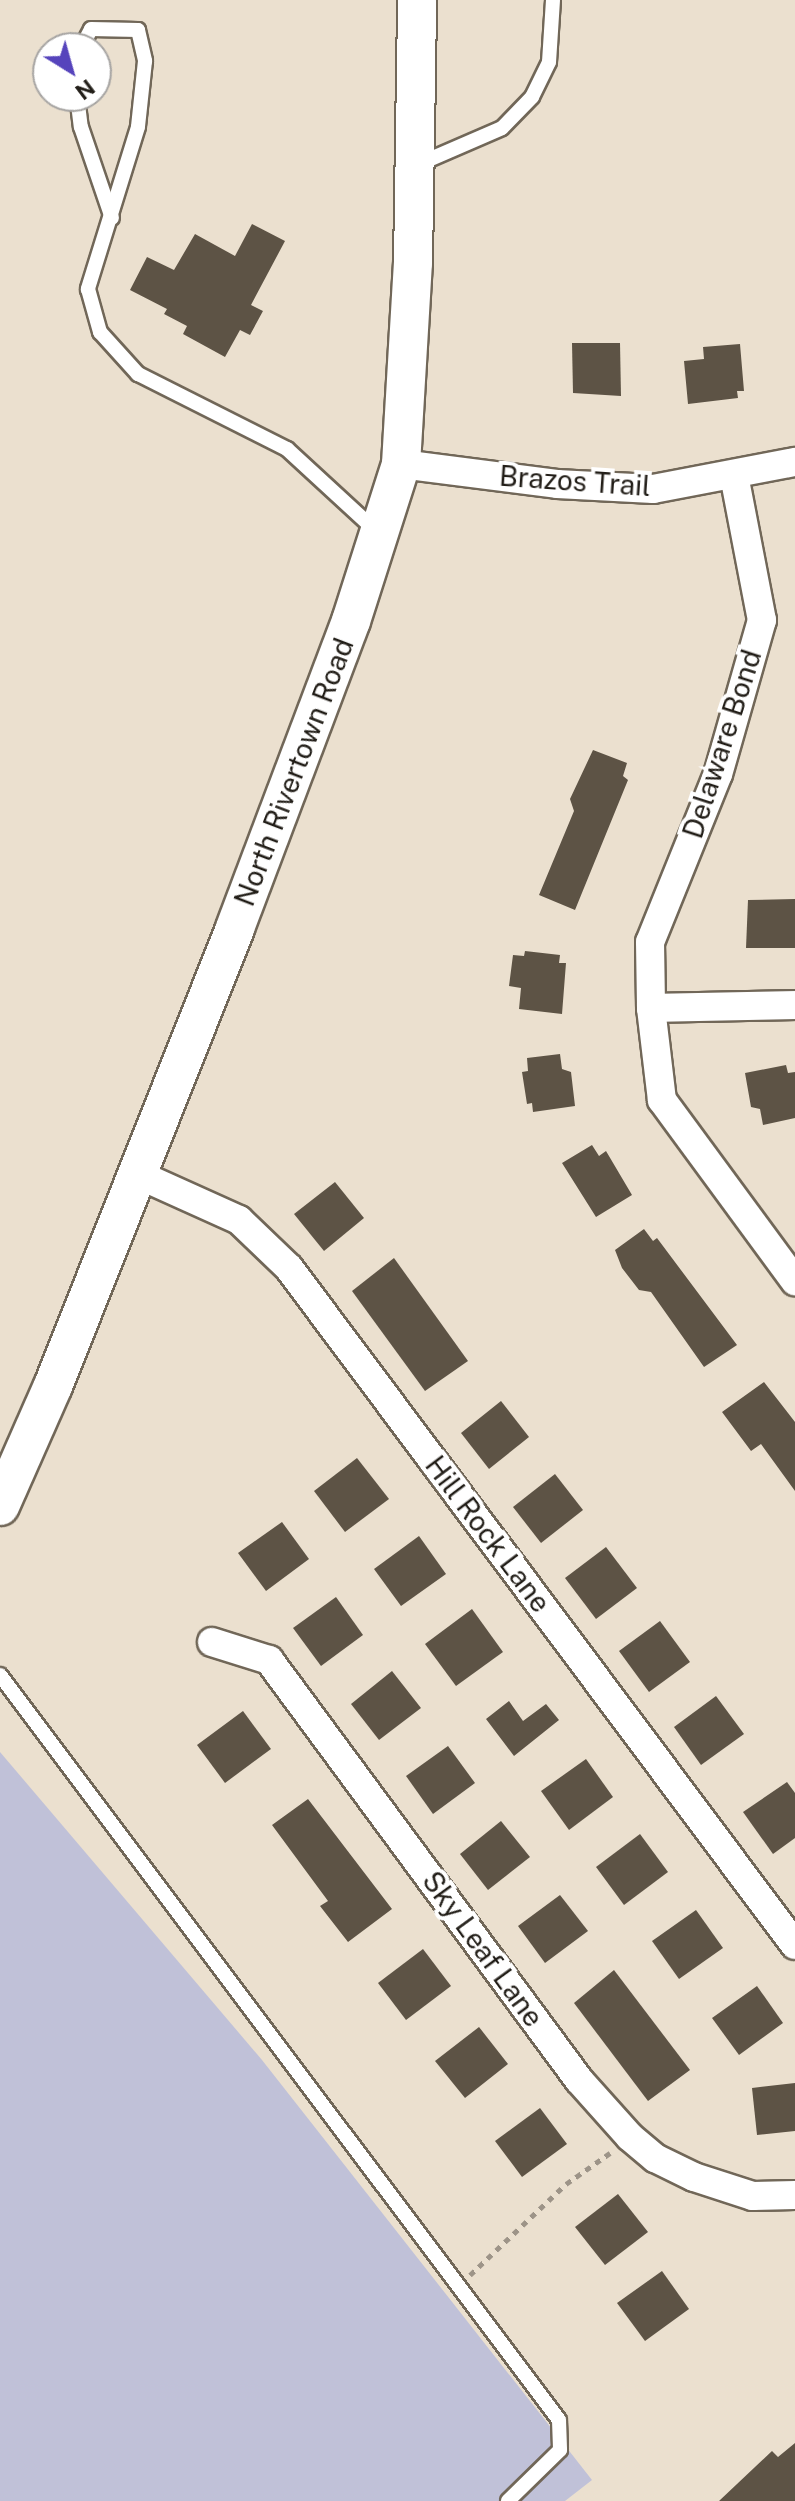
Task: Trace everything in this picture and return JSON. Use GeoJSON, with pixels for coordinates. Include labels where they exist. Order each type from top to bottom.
{"type":"FeatureCollection","features":[{"type":"Feature","properties":{"kind":"street","name":"North Rivertown Road"},"geometry":{"type":"LineString","coordinates":[[0,1506],[137,1174],[345,636],[401,464],[415,166],[417,0]]}},
{"type":"Feature","properties":{"kind":"street","name":"Brazos Trail"},"geometry":{"type":"LineString","coordinates":[[401,464],[557,484],[653,489],[795,462]]}},
{"type":"Feature","properties":{"kind":"street","name":"Delaware Bond"},"geometry":{"type":"LineString","coordinates":[[734,475],[762,620],[718,774],[650,942],[651,1008],[662,1100],[795,1281]]}},
{"type":"Feature","properties":{"kind":"street"},"geometry":{"type":"LineString","coordinates":[[651,1008],[795,1005]]}},
{"type":"Feature","properties":{"kind":"street","name":"Hill Rock Lane"},"geometry":{"type":"LineString","coordinates":[[137,1174],[239,1220],[289,1268],[795,1945]]}},
{"type":"Feature","properties":{"kind":"street","name":"Sky Leaf Lane"},"geometry":{"type":"LineString","coordinates":[[212,1642],[269,1660],[579,2080],[630,2137],[655,2158],[694,2177],[753,2196],[795,2195]]}},
{"type":"Feature","properties":{"kind":"lane"},"geometry":{"type":"LineString","coordinates":[[415,166],[482,140],[519,113],[549,62],[553,0]]}},
{"type":"Feature","properties":{"kind":"lane"},"geometry":{"type":"LineString","coordinates":[[89,32],[91,29],[138,30],[145,61],[138,127],[88,289],[100,332],[138,374],[287,449],[378,533]]}},
{"type":"Feature","properties":{"kind":"lane"},"geometry":{"type":"LineString","coordinates":[[79,112],[81,127],[112,218]]}},
{"type":"Feature","properties":{"kind":"lane"},"geometry":{"type":"LineString","coordinates":[[0,1675],[559,2420],[560,2450],[508,2501]]}},
{"type":"Feature","properties":{"kind":"path"},"geometry":{"type":"LineString","coordinates":[[458,2286],[566,2184],[630,2137]]}},
{"type":"Feature","properties":{"kind":"shaded area"},"geometry":{"type":"Polygon","coordinates":[[[0,1752],[262,2060],[592,2480],[565,2501],[0,2501],[0,1752]]]}},
{"type":"Feature","properties":{"kind":"building"},"geometry":{"type":"Polygon","coordinates":[[[252,224],[285,241],[251,305],[263,311],[250,335],[240,330],[225,357],[183,334],[187,326],[164,314],[167,309],[130,290],[147,257],[174,270],[195,234],[235,256],[252,224]]]}},
{"type":"Feature","properties":{"kind":"building"},"geometry":{"type":"Polygon","coordinates":[[[572,343],[620,343],[621,396],[573,393],[572,343]]]}},
{"type":"Feature","properties":{"kind":"building"},"geometry":{"type":"Polygon","coordinates":[[[740,344],[744,391],[737,391],[738,398],[688,404],[684,361],[704,359],[703,347],[740,344]]]}},
{"type":"Feature","properties":{"kind":"building"},"geometry":{"type":"Polygon","coordinates":[[[593,750],[627,763],[623,776],[628,780],[575,910],[539,895],[574,811],[570,799],[593,750]]]}},
{"type":"Feature","properties":{"kind":"building"},"geometry":{"type":"Polygon","coordinates":[[[795,899],[795,948],[746,948],[748,900],[795,899]]]}},
{"type":"Feature","properties":{"kind":"building"},"geometry":{"type":"Polygon","coordinates":[[[525,951],[560,955],[559,963],[566,963],[562,1014],[519,1009],[521,988],[509,986],[513,955],[524,956],[525,951]]]}},
{"type":"Feature","properties":{"kind":"building"},"geometry":{"type":"Polygon","coordinates":[[[560,1054],[562,1069],[571,1072],[575,1106],[533,1112],[532,1103],[527,1104],[522,1072],[528,1071],[527,1058],[560,1054]]]}},
{"type":"Feature","properties":{"kind":"building"},"geometry":{"type":"Polygon","coordinates":[[[786,1065],[788,1073],[795,1072],[795,1118],[763,1125],[760,1109],[751,1107],[745,1073],[786,1065]]]}},
{"type":"Feature","properties":{"kind":"building"},"geometry":{"type":"Polygon","coordinates":[[[592,1145],[599,1156],[606,1151],[632,1195],[596,1217],[562,1163],[592,1145]]]}},
{"type":"Feature","properties":{"kind":"building"},"geometry":{"type":"Polygon","coordinates":[[[335,1182],[364,1218],[324,1251],[294,1214],[335,1182]]]}},
{"type":"Feature","properties":{"kind":"building"},"geometry":{"type":"Polygon","coordinates":[[[644,1229],[653,1241],[657,1238],[737,1345],[704,1367],[651,1292],[639,1290],[622,1268],[615,1250],[644,1229]]]}},
{"type":"Feature","properties":{"kind":"building"},"geometry":{"type":"Polygon","coordinates":[[[394,1258],[468,1361],[425,1391],[352,1291],[394,1258]]]}},
{"type":"Feature","properties":{"kind":"building"},"geometry":{"type":"Polygon","coordinates":[[[764,1382],[795,1422],[795,1491],[761,1444],[751,1451],[722,1412],[764,1382]]]}},
{"type":"Feature","properties":{"kind":"building"},"geometry":{"type":"Polygon","coordinates":[[[501,1401],[529,1437],[489,1469],[461,1433],[501,1401]]]}},
{"type":"Feature","properties":{"kind":"building"},"geometry":{"type":"Polygon","coordinates":[[[357,1458],[389,1499],[345,1532],[314,1491],[357,1458]]]}},
{"type":"Feature","properties":{"kind":"building"},"geometry":{"type":"Polygon","coordinates":[[[555,1474],[583,1510],[541,1543],[513,1507],[555,1474]]]}},
{"type":"Feature","properties":{"kind":"building"},"geometry":{"type":"Polygon","coordinates":[[[282,1522],[309,1559],[266,1591],[238,1553],[282,1522]]]}},
{"type":"Feature","properties":{"kind":"building"},"geometry":{"type":"Polygon","coordinates":[[[419,1536],[446,1574],[401,1606],[374,1569],[419,1536]]]}},
{"type":"Feature","properties":{"kind":"building"},"geometry":{"type":"Polygon","coordinates":[[[606,1547],[637,1588],[596,1619],[565,1578],[606,1547]]]}},
{"type":"Feature","properties":{"kind":"building"},"geometry":{"type":"Polygon","coordinates":[[[336,1597],[363,1635],[321,1666],[293,1628],[336,1597]]]}},
{"type":"Feature","properties":{"kind":"building"},"geometry":{"type":"Polygon","coordinates":[[[472,1609],[503,1652],[456,1686],[425,1644],[472,1609]]]}},
{"type":"Feature","properties":{"kind":"building"},"geometry":{"type":"Polygon","coordinates":[[[660,1621],[690,1662],[649,1692],[619,1651],[660,1621]]]}},
{"type":"Feature","properties":{"kind":"building"},"geometry":{"type":"Polygon","coordinates":[[[392,1671],[421,1708],[379,1740],[351,1704],[392,1671]]]}},
{"type":"Feature","properties":{"kind":"building"},"geometry":{"type":"Polygon","coordinates":[[[716,1696],[744,1734],[701,1765],[674,1727],[716,1696]]]}},
{"type":"Feature","properties":{"kind":"building"},"geometry":{"type":"Polygon","coordinates":[[[509,1701],[523,1721],[546,1704],[559,1720],[514,1756],[486,1719],[509,1701]]]}},
{"type":"Feature","properties":{"kind":"building"},"geometry":{"type":"Polygon","coordinates":[[[243,1711],[271,1749],[225,1783],[197,1745],[243,1711]]]}},
{"type":"Feature","properties":{"kind":"building"},"geometry":{"type":"Polygon","coordinates":[[[448,1746],[475,1783],[433,1814],[406,1776],[448,1746]]]}},
{"type":"Feature","properties":{"kind":"building"},"geometry":{"type":"Polygon","coordinates":[[[586,1759],[613,1797],[569,1830],[541,1791],[586,1759]]]}},
{"type":"Feature","properties":{"kind":"building"},"geometry":{"type":"Polygon","coordinates":[[[787,1782],[795,1793],[795,1838],[773,1854],[743,1812],[787,1782]]]}},
{"type":"Feature","properties":{"kind":"building"},"geometry":{"type":"Polygon","coordinates":[[[308,1799],[392,1909],[348,1942],[320,1906],[328,1901],[272,1825],[308,1799]]]}},
{"type":"Feature","properties":{"kind":"building"},"geometry":{"type":"Polygon","coordinates":[[[501,1821],[530,1857],[488,1890],[460,1854],[501,1821]]]}},
{"type":"Feature","properties":{"kind":"building"},"geometry":{"type":"Polygon","coordinates":[[[640,1834],[668,1872],[624,1905],[596,1867],[640,1834]]]}},
{"type":"Feature","properties":{"kind":"building"},"geometry":{"type":"Polygon","coordinates":[[[560,1895],[588,1931],[545,1963],[518,1926],[560,1895]]]}},
{"type":"Feature","properties":{"kind":"building"},"geometry":{"type":"Polygon","coordinates":[[[696,1910],[723,1948],[679,1979],[652,1941],[696,1910]]]}},
{"type":"Feature","properties":{"kind":"building"},"geometry":{"type":"Polygon","coordinates":[[[423,1949],[451,1986],[406,2020],[378,1983],[423,1949]]]}},
{"type":"Feature","properties":{"kind":"building"},"geometry":{"type":"Polygon","coordinates":[[[614,1970],[690,2070],[648,2101],[574,2003],[614,1970]]]}},
{"type":"Feature","properties":{"kind":"building"},"geometry":{"type":"Polygon","coordinates":[[[757,1986],[783,2023],[739,2055],[712,2018],[757,1986]]]}},
{"type":"Feature","properties":{"kind":"building"},"geometry":{"type":"Polygon","coordinates":[[[479,2027],[508,2064],[465,2098],[435,2061],[479,2027]]]}},
{"type":"Feature","properties":{"kind":"building"},"geometry":{"type":"Polygon","coordinates":[[[795,2083],[795,2131],[757,2135],[752,2088],[795,2083]]]}},
{"type":"Feature","properties":{"kind":"building"},"geometry":{"type":"Polygon","coordinates":[[[540,2108],[567,2144],[522,2177],[495,2141],[540,2108]]]}},
{"type":"Feature","properties":{"kind":"building"},"geometry":{"type":"Polygon","coordinates":[[[618,2194],[648,2232],[605,2265],[575,2227],[618,2194]]]}},
{"type":"Feature","properties":{"kind":"building"},"geometry":{"type":"Polygon","coordinates":[[[662,2271],[689,2309],[645,2341],[617,2303],[662,2271]]]}},
{"type":"Feature","properties":{"kind":"building"},"geometry":{"type":"Polygon","coordinates":[[[795,2443],[795,2501],[719,2501],[772,2451],[778,2457],[795,2443]]]}}]}
